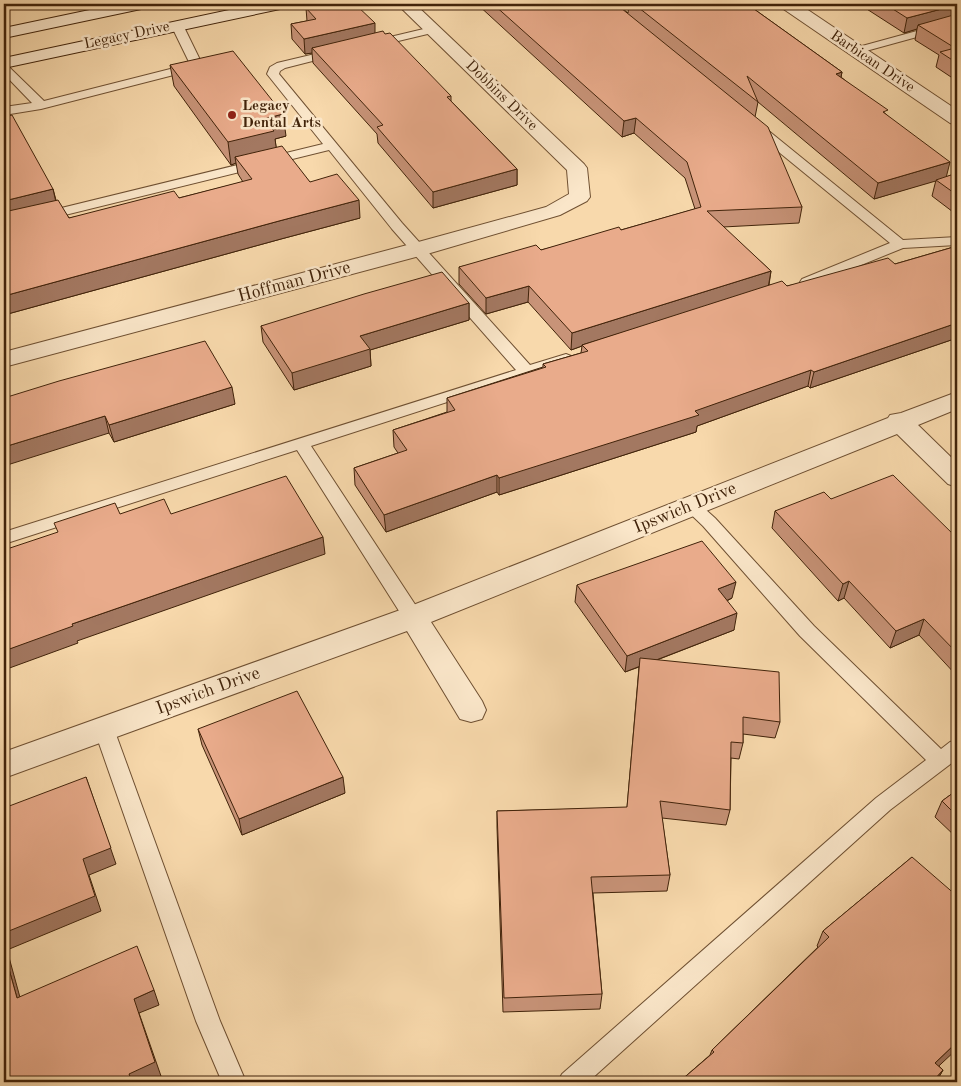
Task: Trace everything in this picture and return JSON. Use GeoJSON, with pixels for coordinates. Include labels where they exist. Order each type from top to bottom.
{"type":"FeatureCollection","features":[{"type":"Feature","properties":{"kind":"street","name":"Legacy Drive"},"geometry":{"type":"LineString","coordinates":[[4,33],[141,4]]}},
{"type":"Feature","properties":{"kind":"street","name":"Legacy Drive"},"geometry":{"type":"LineString","coordinates":[[4,63],[280,4]]}},
{"type":"Feature","properties":{"kind":"street","name":"Dobbins Drive"},"geometry":{"type":"LineString","coordinates":[[405,4],[576,168],[580,197]]}},
{"type":"Feature","properties":{"kind":"street","name":"Barbican Drive"},"geometry":{"type":"LineString","coordinates":[[788,4],[957,119]]}},
{"type":"Feature","properties":{"kind":"street"},"geometry":{"type":"LineString","coordinates":[[166,11],[177,25]]}},
{"type":"Feature","properties":{"kind":"street","name":"Hoffman Drive"},"geometry":{"type":"LineString","coordinates":[[4,360],[553,211],[580,197]]}},
{"type":"Feature","properties":{"kind":"street","name":"Ipswich Drive"},"geometry":{"type":"LineString","coordinates":[[4,765],[413,617],[899,421],[957,400]]}},
{"type":"Feature","properties":{"kind":"street"},"geometry":{"type":"LineString","coordinates":[[899,421],[957,478]]}},
{"type":"Feature","properties":{"kind":"street"},"geometry":{"type":"LineString","coordinates":[[413,617],[471,710]]}},
{"type":"Feature","properties":{"kind":"lane"},"geometry":{"type":"LineString","coordinates":[[855,51],[957,24]]}},
{"type":"Feature","properties":{"kind":"lane"},"geometry":{"type":"LineString","coordinates":[[4,111],[41,105],[197,66],[177,25]]}},
{"type":"Feature","properties":{"kind":"lane"},"geometry":{"type":"LineString","coordinates":[[366,45],[432,30]]}},
{"type":"Feature","properties":{"kind":"lane"},"geometry":{"type":"LineString","coordinates":[[347,50],[281,65],[274,69],[273,74],[418,249],[526,372]]}},
{"type":"Feature","properties":{"kind":"lane"},"geometry":{"type":"LineString","coordinates":[[4,68],[41,105]]}},
{"type":"Feature","properties":{"kind":"lane"},"geometry":{"type":"LineString","coordinates":[[741,115],[900,244]]}},
{"type":"Feature","properties":{"kind":"lane"},"geometry":{"type":"LineString","coordinates":[[4,226],[331,146]]}},
{"type":"Feature","properties":{"kind":"lane"},"geometry":{"type":"LineString","coordinates":[[792,287],[844,268],[900,244],[957,241]]}},
{"type":"Feature","properties":{"kind":"lane"},"geometry":{"type":"LineString","coordinates":[[4,538],[583,353]]}},
{"type":"Feature","properties":{"kind":"lane"},"geometry":{"type":"LineString","coordinates":[[300,443],[413,617]]}},
{"type":"Feature","properties":{"kind":"lane"},"geometry":{"type":"LineString","coordinates":[[570,1082],[883,804],[949,754],[807,631],[709,522],[690,506]]}},
{"type":"Feature","properties":{"kind":"lane"},"geometry":{"type":"LineString","coordinates":[[104,729],[208,1022],[234,1082]]}},
{"type":"Feature","properties":{"kind":"building"},"geometry":{"type":"Polygon","coordinates":[[[328,4],[355,4],[375,23],[304,39],[291,24],[316,19],[306,8],[328,4]]]}},
{"type":"Feature","properties":{"kind":"building"},"geometry":{"type":"Polygon","coordinates":[[[493,4],[616,4],[768,127],[802,207],[707,211],[771,271],[572,333],[529,286],[486,298],[459,267],[536,245],[541,250],[619,227],[621,230],[701,207],[687,162],[636,118],[624,121],[493,4]]]}},
{"type":"Feature","properties":{"kind":"building"},"geometry":{"type":"Polygon","coordinates":[[[634,4],[747,4],[842,72],[836,74],[888,110],[883,112],[950,162],[878,183],[747,76],[758,102],[634,4]]]}},
{"type":"Feature","properties":{"kind":"building"},"geometry":{"type":"Polygon","coordinates":[[[885,4],[957,4],[957,5],[907,18],[885,4]]]}},
{"type":"Feature","properties":{"kind":"building"},"geometry":{"type":"Polygon","coordinates":[[[957,14],[957,63],[940,52],[955,48],[918,25],[957,14]]]}},
{"type":"Feature","properties":{"kind":"building"},"geometry":{"type":"Polygon","coordinates":[[[383,31],[385,34],[390,33],[451,96],[447,97],[517,169],[433,192],[377,127],[383,125],[312,48],[383,31]]]}},
{"type":"Feature","properties":{"kind":"building","name":"Legacy Dental Arts"},"geometry":{"type":"Polygon","coordinates":[[[233,51],[283,114],[264,119],[274,131],[228,142],[170,65],[233,51]]]}},
{"type":"Feature","properties":{"kind":"building"},"geometry":{"type":"Polygon","coordinates":[[[12,115],[53,189],[4,201],[4,117],[12,115]]]}},
{"type":"Feature","properties":{"kind":"building"},"geometry":{"type":"Polygon","coordinates":[[[282,146],[310,182],[337,174],[359,200],[4,296],[4,212],[58,200],[69,218],[174,191],[179,198],[252,179],[235,157],[282,146]]]}},
{"type":"Feature","properties":{"kind":"building"},"geometry":{"type":"Polygon","coordinates":[[[957,173],[957,195],[936,180],[957,173]]]}},
{"type":"Feature","properties":{"kind":"building"},"geometry":{"type":"Polygon","coordinates":[[[957,246],[957,323],[814,372],[811,370],[695,411],[699,415],[499,478],[497,475],[384,515],[354,468],[407,450],[393,430],[455,410],[447,398],[546,367],[543,364],[588,351],[582,345],[782,281],[787,286],[888,258],[895,264],[957,246]]]}},
{"type":"Feature","properties":{"kind":"building"},"geometry":{"type":"Polygon","coordinates":[[[442,272],[469,303],[360,336],[370,349],[292,373],[261,326],[364,294],[442,272]]]}},
{"type":"Feature","properties":{"kind":"building"},"geometry":{"type":"Polygon","coordinates":[[[205,341],[232,387],[109,425],[105,416],[4,447],[4,398],[205,341]]]}},
{"type":"Feature","properties":{"kind":"building"},"geometry":{"type":"Polygon","coordinates":[[[893,475],[957,538],[954,539],[957,542],[957,653],[924,619],[896,631],[849,581],[843,584],[775,511],[824,492],[831,499],[893,475]]]}},
{"type":"Feature","properties":{"kind":"building"},"geometry":{"type":"Polygon","coordinates":[[[286,476],[323,537],[72,624],[73,626],[4,651],[4,550],[58,532],[54,523],[115,503],[120,514],[164,499],[171,514],[286,476]]]}},
{"type":"Feature","properties":{"kind":"building"},"geometry":{"type":"Polygon","coordinates":[[[702,541],[736,582],[718,589],[737,613],[627,656],[577,585],[702,541]]]}},
{"type":"Feature","properties":{"kind":"building"},"geometry":{"type":"Polygon","coordinates":[[[640,658],[779,672],[780,722],[743,717],[743,743],[731,742],[730,810],[660,801],[670,875],[591,877],[602,994],[504,998],[497,811],[627,807],[640,658]]]}},
{"type":"Feature","properties":{"kind":"building"},"geometry":{"type":"Polygon","coordinates":[[[297,691],[343,777],[239,819],[198,729],[297,691]]]}},
{"type":"Feature","properties":{"kind":"building"},"geometry":{"type":"Polygon","coordinates":[[[86,777],[111,848],[83,859],[95,896],[4,933],[4,808],[86,777]]]}},
{"type":"Feature","properties":{"kind":"building"},"geometry":{"type":"Polygon","coordinates":[[[957,790],[957,816],[942,801],[957,790]]]}},
{"type":"Feature","properties":{"kind":"building"},"geometry":{"type":"Polygon","coordinates":[[[912,857],[957,896],[957,1042],[935,1063],[943,1070],[932,1082],[679,1082],[714,1052],[712,1050],[829,937],[823,931],[912,857]]]}},
{"type":"Feature","properties":{"kind":"building"},"geometry":{"type":"Polygon","coordinates":[[[137,946],[154,990],[134,999],[155,1062],[129,1074],[132,1082],[4,1082],[4,951],[17,998],[137,946]]]}},
{"type":"Feature","properties":{"kind":"place","name":"Legacy Dental Arts"},"geometry":{"type":"Point","coordinates":[232,115]}}]}
